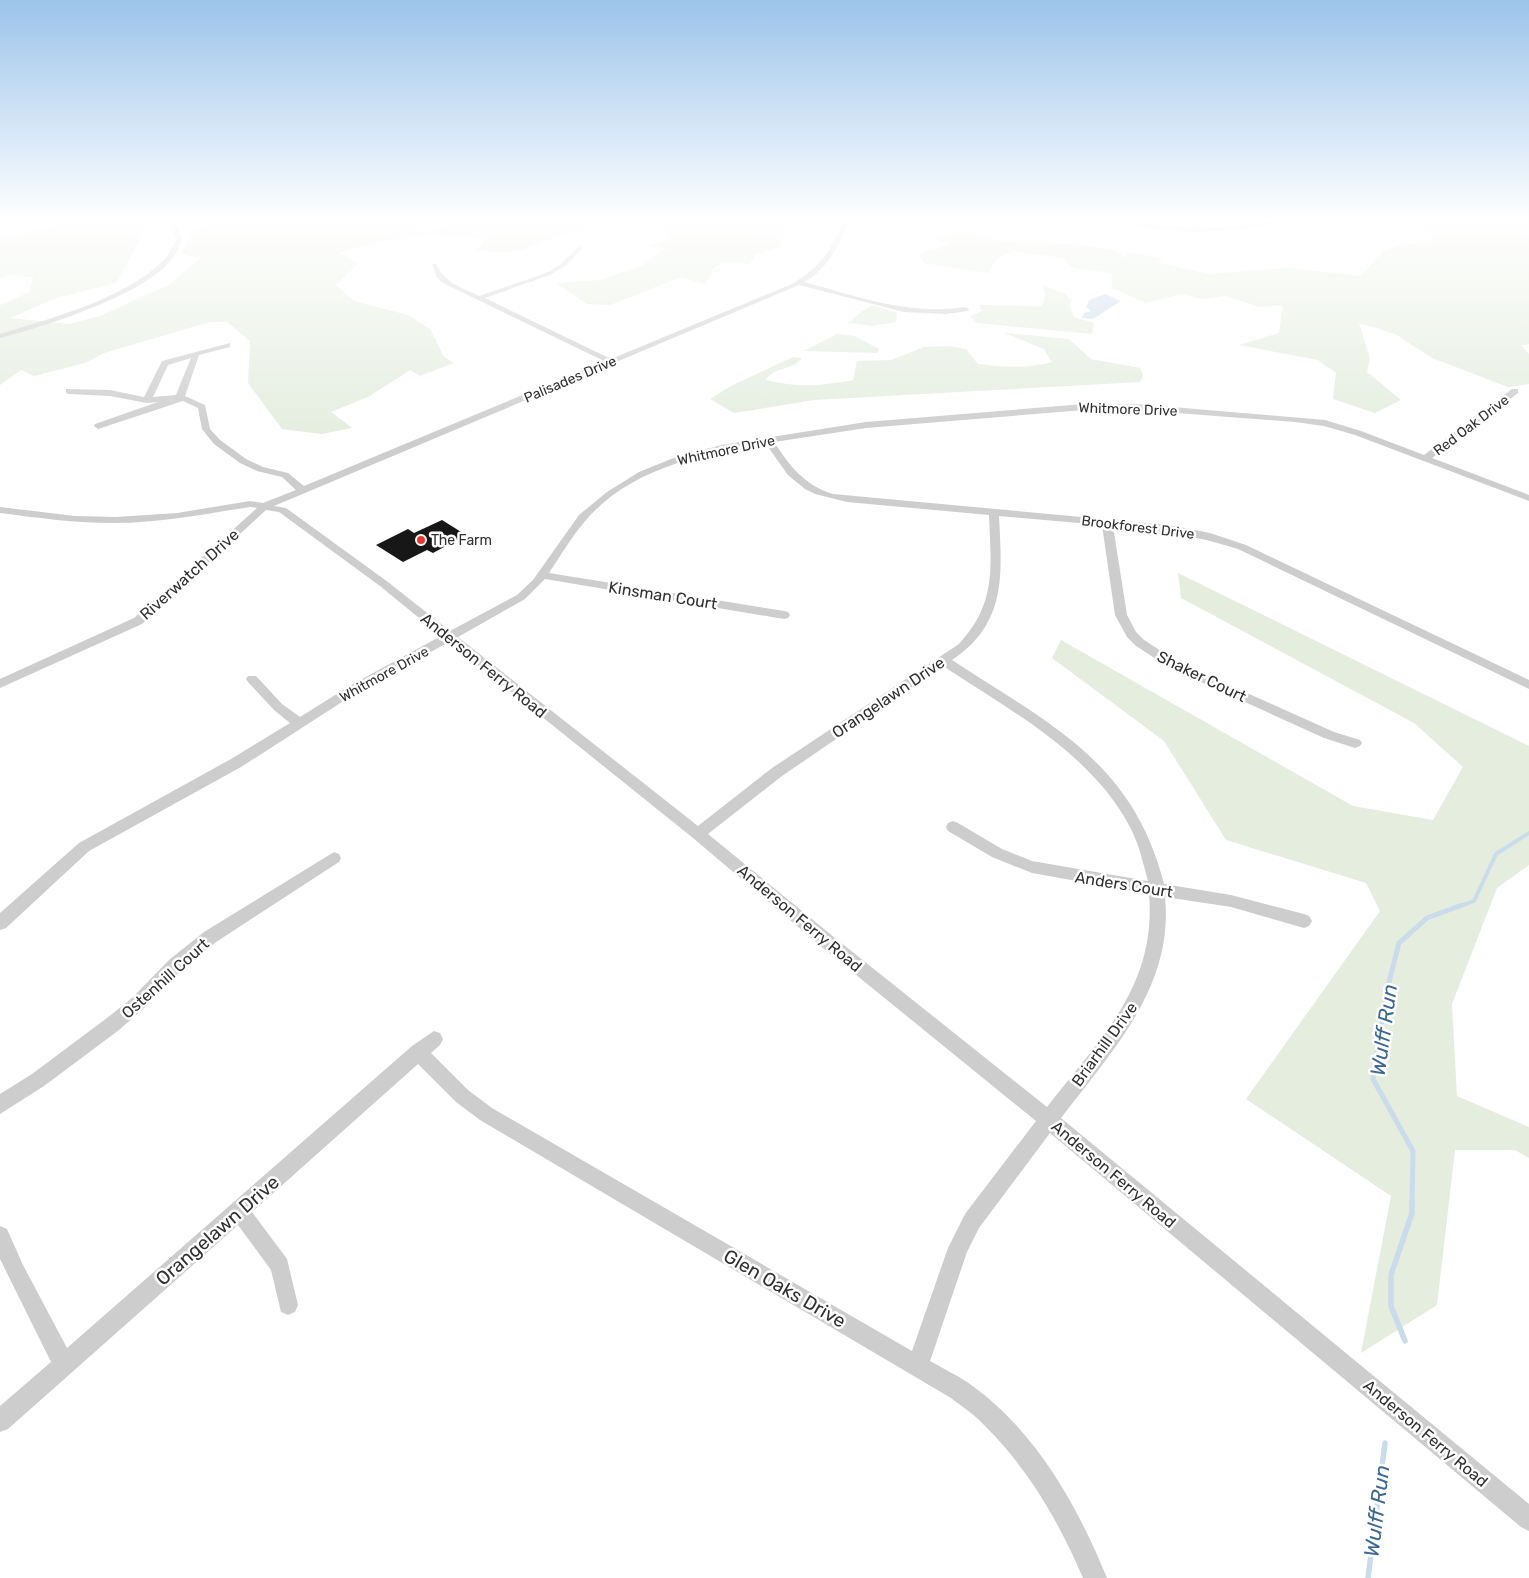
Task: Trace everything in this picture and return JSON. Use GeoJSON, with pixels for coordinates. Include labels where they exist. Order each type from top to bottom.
{"type":"FeatureCollection","features":[{"type":"Feature","properties":{"kind":"street"},"geometry":{"type":"LineString","coordinates":[[0,336],[90,306],[118,293]]}},
{"type":"Feature","properties":{"kind":"street"},"geometry":{"type":"LineString","coordinates":[[468,293],[612,362]]}},
{"type":"Feature","properties":{"kind":"street"},"geometry":{"type":"LineString","coordinates":[[479,298],[494,293]]}},
{"type":"Feature","properties":{"kind":"street","name":"Palisades Drive"},"geometry":{"type":"LineString","coordinates":[[265,506],[777,293]]}},
{"type":"Feature","properties":{"kind":"street"},"geometry":{"type":"LineString","coordinates":[[839,293],[916,312],[944,314],[965,309]]}},
{"type":"Feature","properties":{"kind":"street"},"geometry":{"type":"LineString","coordinates":[[147,400],[165,363],[227,345]]}},
{"type":"Feature","properties":{"kind":"street"},"geometry":{"type":"LineString","coordinates":[[180,397],[196,354]]}},
{"type":"Feature","properties":{"kind":"street"},"geometry":{"type":"LineString","coordinates":[[69,391],[110,392],[147,400],[180,397],[188,399],[202,407],[206,429],[210,436],[225,448],[243,461],[260,469],[285,476],[303,491]]}},
{"type":"Feature","properties":{"kind":"street","name":"Red Oak Drive"},"geometry":{"type":"LineString","coordinates":[[1426,458],[1515,391]]}},
{"type":"Feature","properties":{"kind":"street"},"geometry":{"type":"LineString","coordinates":[[98,426],[180,397]]}},
{"type":"Feature","properties":{"kind":"street","name":"Whitmore Drive"},"geometry":{"type":"LineString","coordinates":[[0,924],[84,847],[236,763],[355,688],[521,597],[530,590],[583,517],[594,506],[624,484],[642,474],[679,459],[722,448],[866,425],[1059,408],[1111,406],[1308,420],[1358,432],[1529,498]]}},
{"type":"Feature","properties":{"kind":"street","name":"Brookforest Drive"},"geometry":{"type":"LineString","coordinates":[[768,440],[793,476],[808,488],[847,499],[1107,522],[1187,531],[1224,540],[1529,685]]}},
{"type":"Feature","properties":{"kind":"street","name":"Anderson Ferry Road"},"geometry":{"type":"LineString","coordinates":[[0,510],[75,519],[116,520],[177,516],[241,504],[282,510],[384,584],[698,834],[836,950],[1048,1119],[1529,1519]]}},
{"type":"Feature","properties":{"kind":"street","name":"Riverwatch Drive"},"geometry":{"type":"LineString","coordinates":[[0,684],[138,621],[265,506]]}},
{"type":"Feature","properties":{"kind":"street","name":"Orangelawn Drive"},"geometry":{"type":"LineString","coordinates":[[698,834],[777,772],[943,660],[974,636],[983,625],[994,595],[994,512]]}},
{"type":"Feature","properties":{"kind":"street","name":"Shaker Court"},"geometry":{"type":"LineString","coordinates":[[1107,522],[1122,615],[1131,634],[1140,643],[1165,660],[1183,669],[1329,736],[1355,743]]}},
{"type":"Feature","properties":{"kind":"street","name":"Kinsman Court"},"geometry":{"type":"LineString","coordinates":[[542,575],[784,615]]}},
{"type":"Feature","properties":{"kind":"street","name":"Briarhill Drive"},"geometry":{"type":"LineString","coordinates":[[918,1366],[958,1248],[972,1221],[1124,1021],[1139,995],[1155,951],[1159,928],[1158,889],[1150,857],[1130,812],[1114,789],[1096,768],[1057,736],[943,660]]}},
{"type":"Feature","properties":{"kind":"street"},"geometry":{"type":"LineString","coordinates":[[252,680],[278,706],[299,723]]}},
{"type":"Feature","properties":{"kind":"street","name":"Anders Court"},"geometry":{"type":"LineString","coordinates":[[953,827],[988,850],[1025,866],[1045,871],[1231,901],[1304,921]]}},
{"type":"Feature","properties":{"kind":"street","name":"Ostenhill Court"},"geometry":{"type":"LineString","coordinates":[[0,1105],[38,1080],[113,1024],[138,1003],[176,965],[210,937],[334,858]]}},
{"type":"Feature","properties":{"kind":"street","name":"Orangelawn Drive"},"geometry":{"type":"LineString","coordinates":[[0,1421],[434,1039]]}},
{"type":"Feature","properties":{"kind":"street","name":"Glen Oaks Drive"},"geometry":{"type":"LineString","coordinates":[[418,1052],[462,1096],[486,1114],[959,1390],[994,1418],[1018,1444],[1041,1474],[1082,1545],[1095,1578]]}},
{"type":"Feature","properties":{"kind":"street"},"geometry":{"type":"LineString","coordinates":[[239,1210],[280,1266],[288,1305]]}},
{"type":"Feature","properties":{"kind":"street"},"geometry":{"type":"LineString","coordinates":[[0,1236],[16,1272],[64,1364]]}},
{"type":"Feature","properties":{"kind":"green space"},"geometry":{"type":"Polygon","coordinates":[[[29,293],[77,293],[56,298],[10,318],[69,324],[100,316],[151,293],[345,293],[354,301],[408,315],[430,329],[444,357],[454,363],[420,376],[410,370],[368,397],[331,412],[352,428],[322,434],[282,429],[248,383],[250,341],[227,322],[210,322],[104,353],[85,363],[34,376],[21,370],[0,385],[0,305],[29,293]]]}},
{"type":"Feature","properties":{"kind":"green space"},"geometry":{"type":"Polygon","coordinates":[[[570,293],[641,293],[610,305],[587,304],[570,293]]]}},
{"type":"Feature","properties":{"kind":"green space"},"geometry":{"type":"Polygon","coordinates":[[[1045,293],[1062,293],[1072,300],[1069,305],[1074,317],[1094,323],[1092,334],[977,323],[970,316],[982,311],[979,305],[1042,306],[1045,293]]]}},
{"type":"Feature","properties":{"kind":"green space"},"geometry":{"type":"Polygon","coordinates":[[[1123,293],[1529,293],[1529,344],[1521,345],[1529,354],[1529,384],[1508,387],[1432,358],[1395,334],[1359,323],[1370,359],[1367,372],[1401,400],[1375,413],[1333,399],[1336,373],[1318,360],[1239,345],[1279,333],[1283,306],[1259,307],[1225,296],[1203,299],[1181,294],[1146,303],[1123,293]]]}},
{"type":"Feature","properties":{"kind":"green space"},"geometry":{"type":"Polygon","coordinates":[[[873,305],[897,313],[896,322],[872,326],[849,323],[862,311],[873,305]]]}},
{"type":"Feature","properties":{"kind":"green space"},"geometry":{"type":"Polygon","coordinates":[[[1004,333],[1069,339],[1091,359],[1140,368],[1143,375],[1140,382],[814,400],[734,413],[710,399],[731,386],[793,357],[802,358],[794,365],[774,372],[766,380],[810,385],[853,380],[857,361],[891,360],[924,347],[948,346],[966,349],[978,364],[1015,367],[1052,362],[1044,349],[1004,333]]]}},
{"type":"Feature","properties":{"kind":"green space"},"geometry":{"type":"Polygon","coordinates":[[[837,334],[855,336],[879,349],[877,353],[804,351],[837,334]]]}},
{"type":"Feature","properties":{"kind":"green space"},"geometry":{"type":"Polygon","coordinates":[[[1178,573],[1529,746],[1529,865],[1497,888],[1452,1004],[1457,1096],[1529,1127],[1529,1158],[1515,1150],[1455,1150],[1437,1305],[1361,1353],[1391,1196],[1246,1099],[1380,911],[1366,883],[1226,840],[1164,741],[1052,658],[1061,640],[1353,806],[1433,820],[1463,767],[1414,723],[1181,598],[1178,573]]]}},
{"type":"Feature","properties":{"kind":"water"},"geometry":{"type":"Polygon","coordinates":[[[1105,294],[1121,301],[1093,319],[1082,318],[1084,313],[1091,311],[1086,307],[1089,300],[1105,294]]]}},
{"type":"Feature","properties":{"kind":"building","name":"The Farm"},"geometry":{"type":"Polygon","coordinates":[[[442,520],[466,535],[433,553],[427,550],[403,562],[376,545],[408,529],[414,533],[442,520]]]}},
{"type":"Feature","properties":{"kind":"waterway","name":"Wulff Run"},"geometry":{"type":"LineString","coordinates":[[1458,907],[1474,901],[1496,854],[1529,833]]}},
{"type":"Feature","properties":{"kind":"waterway","name":"Wulff Run"},"geometry":{"type":"LineString","coordinates":[[1412,1204],[1413,1151],[1373,1079],[1387,990],[1399,943],[1427,918],[1462,905]]}},
{"type":"Feature","properties":{"kind":"waterway","name":"Wulff Run"},"geometry":{"type":"LineString","coordinates":[[1405,1341],[1391,1306],[1391,1275],[1412,1213],[1412,1204]]}},
{"type":"Feature","properties":{"kind":"waterway","name":"Wulff Run"},"geometry":{"type":"LineString","coordinates":[[1368,1578],[1385,1443]]}},
{"type":"Feature","properties":{"kind":"place","name":"The Farm"},"geometry":{"type":"Point","coordinates":[421,540]}}]}
